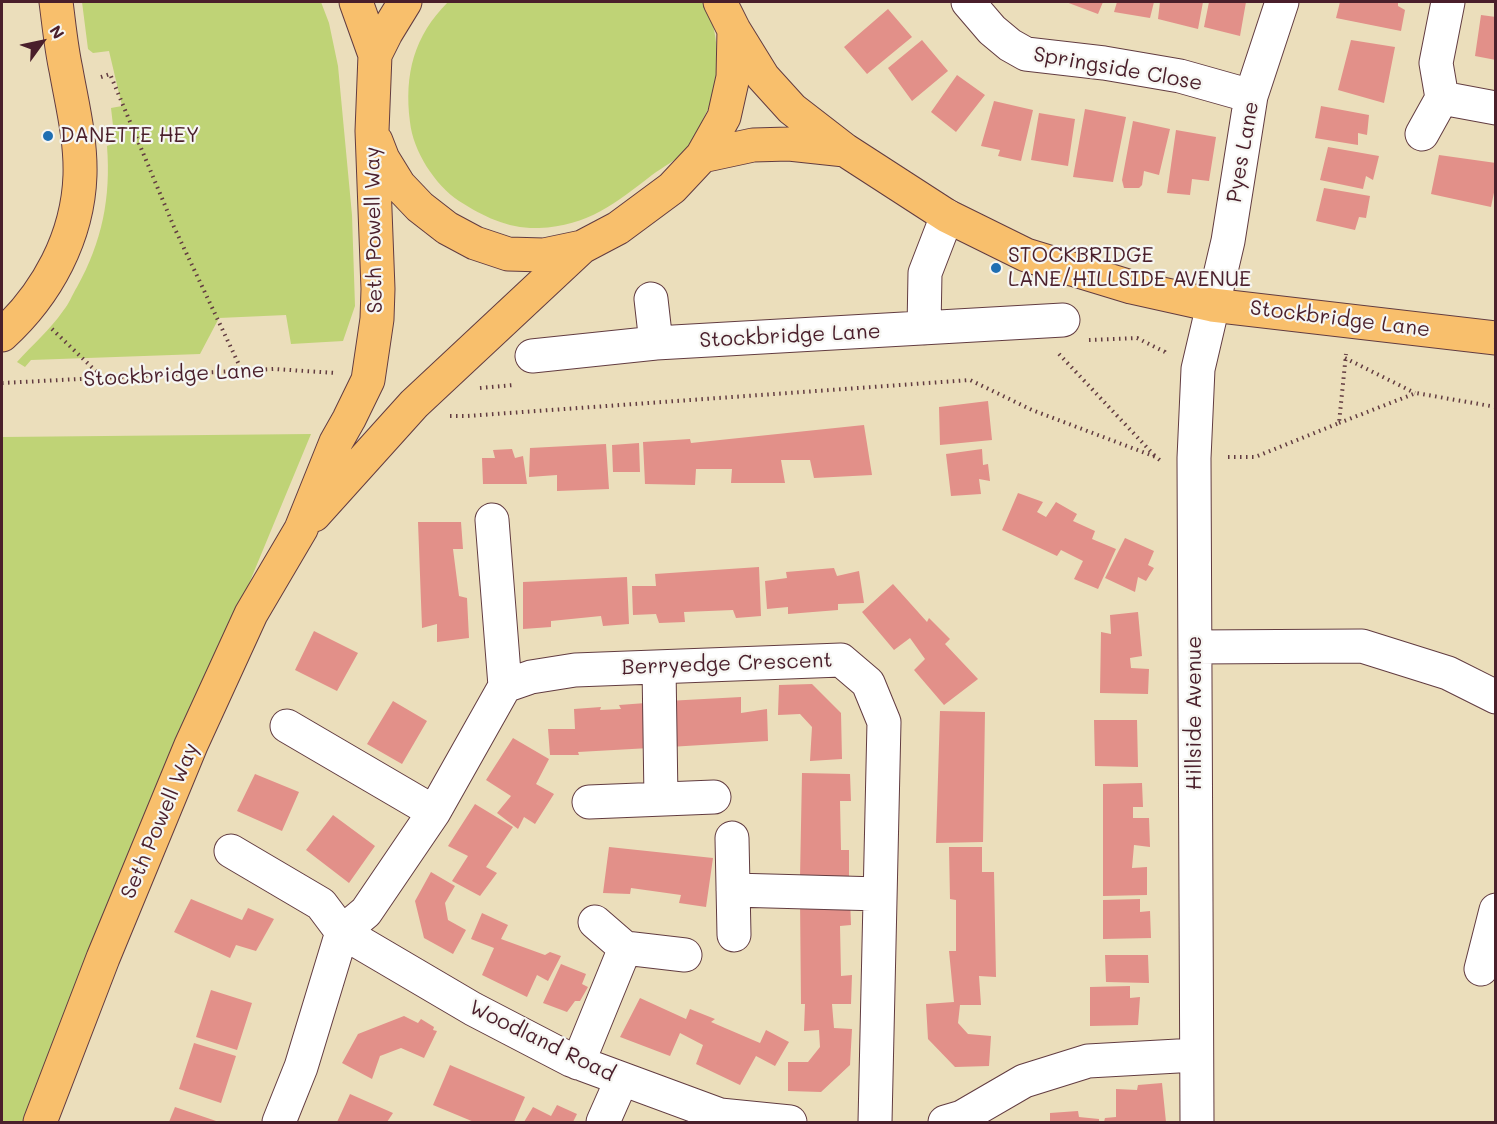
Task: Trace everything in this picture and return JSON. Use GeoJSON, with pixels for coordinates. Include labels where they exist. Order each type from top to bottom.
{"type":"FeatureCollection","features":[{"type":"Feature","properties":{"kind":"main road"},"geometry":{"type":"LineString","coordinates":[[2,335],[30,308],[46,283],[60,257],[78,206],[80,173],[78,136],[62,50],[56,2]]}},
{"type":"Feature","properties":{"kind":"main road"},"geometry":{"type":"LineString","coordinates":[[356,2],[375,55]]}},
{"type":"Feature","properties":{"kind":"main road"},"geometry":{"type":"LineString","coordinates":[[375,55],[405,2]]}},
{"type":"Feature","properties":{"kind":"main road","name":"Stockbridge Lane"},"geometry":{"type":"LineString","coordinates":[[720,2],[763,76],[792,109],[845,150],[947,216],[1026,255],[1131,287],[1212,305],[1496,338]]}},
{"type":"Feature","properties":{"kind":"main road"},"geometry":{"type":"LineString","coordinates":[[372,131],[383,159],[399,185],[420,207],[447,228],[475,243],[508,254],[544,255],[582,247],[618,228],[672,188],[702,156],[724,117],[733,77],[735,30]]}},
{"type":"Feature","properties":{"kind":"main road","name":"Seth Powell Way"},"geometry":{"type":"LineString","coordinates":[[40,1122],[103,958],[191,745],[251,614],[301,530],[336,442],[368,380],[377,319],[378,289],[372,131],[375,55]]}},
{"type":"Feature","properties":{"kind":"main road","name":"Stockbridge Lane"},"geometry":{"type":"LineString","coordinates":[[702,156],[753,145],[789,144],[845,150]]}},
{"type":"Feature","properties":{"kind":"main road","name":"Seth Powell Way"},"geometry":{"type":"LineString","coordinates":[[301,530],[414,404],[582,247]]}},
{"type":"Feature","properties":{"kind":"street","name":"Springside Close"},"geometry":{"type":"LineString","coordinates":[[968,2],[992,30],[1010,45],[1026,54],[1104,63],[1180,76],[1251,96]]}},
{"type":"Feature","properties":{"kind":"street","name":"Pyes Lane"},"geometry":{"type":"LineString","coordinates":[[1212,305],[1228,241],[1251,96],[1282,2]]}},
{"type":"Feature","properties":{"kind":"street"},"geometry":{"type":"LineString","coordinates":[[1422,134],[1442,98],[1436,63],[1449,2]]}},
{"type":"Feature","properties":{"kind":"street"},"geometry":{"type":"LineString","coordinates":[[1442,98],[1496,108]]}},
{"type":"Feature","properties":{"kind":"street"},"geometry":{"type":"LineString","coordinates":[[924,328],[925,273],[947,216]]}},
{"type":"Feature","properties":{"kind":"street"},"geometry":{"type":"LineString","coordinates":[[651,299],[656,343]]}},
{"type":"Feature","properties":{"kind":"street","name":"Hillside Avenue"},"geometry":{"type":"LineString","coordinates":[[1197,1122],[1194,440],[1198,369],[1212,305]]}},
{"type":"Feature","properties":{"kind":"street","name":"Stockbridge Lane"},"geometry":{"type":"LineString","coordinates":[[532,356],[656,343],[1063,320]]}},
{"type":"Feature","properties":{"kind":"street"},"geometry":{"type":"LineString","coordinates":[[279,1122],[300,1067],[342,932],[366,912],[434,812],[505,686],[492,520]]}},
{"type":"Feature","properties":{"kind":"street"},"geometry":{"type":"LineString","coordinates":[[1195,647],[1362,646],[1448,673],[1496,697]]}},
{"type":"Feature","properties":{"kind":"street","name":"Berryedge Crescent"},"geometry":{"type":"LineString","coordinates":[[505,686],[531,677],[575,670],[841,660],[868,683],[884,722],[875,1122]]}},
{"type":"Feature","properties":{"kind":"street"},"geometry":{"type":"LineString","coordinates":[[659,666],[661,799]]}},
{"type":"Feature","properties":{"kind":"street"},"geometry":{"type":"LineString","coordinates":[[287,726],[434,812]]}},
{"type":"Feature","properties":{"kind":"street"},"geometry":{"type":"LineString","coordinates":[[589,802],[714,797]]}},
{"type":"Feature","properties":{"kind":"street"},"geometry":{"type":"LineString","coordinates":[[732,838],[734,935]]}},
{"type":"Feature","properties":{"kind":"street","name":"Woodland Road"},"geometry":{"type":"LineString","coordinates":[[231,851],[321,904],[342,932],[473,1010],[578,1063],[720,1115],[790,1122]]}},
{"type":"Feature","properties":{"kind":"street"},"geometry":{"type":"LineString","coordinates":[[733,890],[880,894]]}},
{"type":"Feature","properties":{"kind":"street"},"geometry":{"type":"LineString","coordinates":[[1481,969],[1496,910]]}},
{"type":"Feature","properties":{"kind":"street"},"geometry":{"type":"LineString","coordinates":[[595,922],[625,948],[685,955]]}},
{"type":"Feature","properties":{"kind":"street"},"geometry":{"type":"LineString","coordinates":[[578,1063],[625,948]]}},
{"type":"Feature","properties":{"kind":"street"},"geometry":{"type":"LineString","coordinates":[[945,1122],[962,1117],[1024,1081],[1088,1061],[1196,1055]]}},
{"type":"Feature","properties":{"kind":"street"},"geometry":{"type":"LineString","coordinates":[[603,1122],[622,1080]]}},
{"type":"Feature","properties":{"kind":"path"},"geometry":{"type":"LineString","coordinates":[[69,86],[110,74],[174,227],[219,318],[242,371]]}},
{"type":"Feature","properties":{"kind":"path"},"geometry":{"type":"LineString","coordinates":[[1063,320],[1077,340],[1137,338],[1165,352],[1176,366],[1198,369]]}},
{"type":"Feature","properties":{"kind":"path"},"geometry":{"type":"LineString","coordinates":[[48,326],[103,378]]}},
{"type":"Feature","properties":{"kind":"path"},"geometry":{"type":"LineString","coordinates":[[476,388],[519,384],[518,377],[535,375],[532,356]]}},
{"type":"Feature","properties":{"kind":"path"},"geometry":{"type":"LineString","coordinates":[[1345,358],[1416,393],[1496,406]]}},
{"type":"Feature","properties":{"kind":"path","name":"Stockbridge Lane"},"geometry":{"type":"LineString","coordinates":[[2,382],[274,369],[337,373]]}},
{"type":"Feature","properties":{"kind":"path"},"geometry":{"type":"LineString","coordinates":[[446,416],[479,416],[970,380],[1032,410],[1156,457],[1194,488]]}},
{"type":"Feature","properties":{"kind":"path"},"geometry":{"type":"LineString","coordinates":[[1339,423],[1416,393]]}},
{"type":"Feature","properties":{"kind":"green space"},"geometry":{"type":"Polygon","coordinates":[[[82,2],[321,2],[329,23],[338,66],[352,215],[355,306],[343,341],[291,344],[286,315],[219,318],[200,354],[31,360],[25,367],[17,362],[52,325],[67,305],[86,270],[103,219],[108,184],[107,146],[115,143],[111,108],[122,106],[109,51],[93,53],[88,49],[82,2]]]}},
{"type":"Feature","properties":{"kind":"green space"},"geometry":{"type":"Polygon","coordinates":[[[448,2],[703,2],[714,29],[717,66],[713,96],[696,136],[678,157],[613,204],[587,218],[556,226],[528,228],[497,221],[478,212],[450,194],[434,177],[420,156],[410,122],[409,88],[414,57],[427,28],[448,2]]]}},
{"type":"Feature","properties":{"kind":"green space"},"geometry":{"type":"Polygon","coordinates":[[[311,434],[27,1122],[2,1122],[2,437],[311,434]]]}},
{"type":"Feature","properties":{"kind":"building"},"geometry":{"type":"Polygon","coordinates":[[[1066,2],[1103,2],[1098,14],[1066,2]]]}},
{"type":"Feature","properties":{"kind":"building"},"geometry":{"type":"Polygon","coordinates":[[[1117,2],[1154,2],[1150,18],[1114,12],[1117,2]]]}},
{"type":"Feature","properties":{"kind":"building"},"geometry":{"type":"Polygon","coordinates":[[[1160,2],[1203,2],[1198,29],[1158,19],[1160,2]]]}},
{"type":"Feature","properties":{"kind":"building"},"geometry":{"type":"Polygon","coordinates":[[[1209,2],[1246,2],[1240,36],[1204,27],[1209,2]]]}},
{"type":"Feature","properties":{"kind":"building"},"geometry":{"type":"Polygon","coordinates":[[[1340,2],[1398,2],[1398,6],[1405,10],[1401,31],[1336,18],[1340,2]]]}},
{"type":"Feature","properties":{"kind":"building"},"geometry":{"type":"Polygon","coordinates":[[[888,9],[912,37],[867,74],[844,47],[888,9]]]}},
{"type":"Feature","properties":{"kind":"building"},"geometry":{"type":"Polygon","coordinates":[[[1481,15],[1496,17],[1496,60],[1475,56],[1481,15]]]}},
{"type":"Feature","properties":{"kind":"building"},"geometry":{"type":"Polygon","coordinates":[[[922,40],[948,71],[912,101],[888,68],[922,40]]]}},
{"type":"Feature","properties":{"kind":"building"},"geometry":{"type":"Polygon","coordinates":[[[1351,40],[1395,47],[1384,103],[1338,90],[1351,40]]]}},
{"type":"Feature","properties":{"kind":"building"},"geometry":{"type":"Polygon","coordinates":[[[957,75],[985,95],[956,132],[931,112],[957,75]]]}},
{"type":"Feature","properties":{"kind":"building"},"geometry":{"type":"Polygon","coordinates":[[[994,101],[1033,110],[1021,161],[998,156],[1000,150],[981,146],[994,101]]]}},
{"type":"Feature","properties":{"kind":"building"},"geometry":{"type":"Polygon","coordinates":[[[1321,106],[1369,115],[1367,135],[1358,133],[1358,145],[1315,138],[1321,106]]]}},
{"type":"Feature","properties":{"kind":"building"},"geometry":{"type":"Polygon","coordinates":[[[1085,109],[1126,117],[1113,182],[1073,177],[1085,109]]]}},
{"type":"Feature","properties":{"kind":"building"},"geometry":{"type":"Polygon","coordinates":[[[1039,113],[1075,119],[1068,166],[1031,160],[1039,113]]]}},
{"type":"Feature","properties":{"kind":"building"},"geometry":{"type":"Polygon","coordinates":[[[1133,121],[1170,129],[1159,175],[1144,171],[1142,185],[1139,188],[1124,188],[1122,180],[1133,121]]]}},
{"type":"Feature","properties":{"kind":"building"},"geometry":{"type":"Polygon","coordinates":[[[1176,130],[1216,137],[1209,181],[1192,179],[1190,195],[1167,193],[1176,130]]]}},
{"type":"Feature","properties":{"kind":"building"},"geometry":{"type":"Polygon","coordinates":[[[1328,147],[1379,156],[1373,180],[1366,176],[1363,189],[1320,180],[1328,147]]]}},
{"type":"Feature","properties":{"kind":"building"},"geometry":{"type":"Polygon","coordinates":[[[1439,155],[1496,163],[1496,183],[1491,207],[1431,194],[1439,155]]]}},
{"type":"Feature","properties":{"kind":"building"},"geometry":{"type":"Polygon","coordinates":[[[1324,188],[1370,196],[1366,218],[1359,217],[1355,230],[1316,221],[1324,188]]]}},
{"type":"Feature","properties":{"kind":"building"},"geometry":{"type":"Polygon","coordinates":[[[988,401],[992,440],[940,445],[939,407],[988,401]]]}},
{"type":"Feature","properties":{"kind":"building"},"geometry":{"type":"Polygon","coordinates":[[[864,425],[872,475],[814,478],[810,460],[781,460],[785,483],[731,483],[732,469],[696,469],[695,485],[645,484],[643,442],[690,439],[691,443],[864,425]]]}},
{"type":"Feature","properties":{"kind":"building"},"geometry":{"type":"Polygon","coordinates":[[[639,443],[640,472],[613,472],[612,445],[639,443]]]}},
{"type":"Feature","properties":{"kind":"building"},"geometry":{"type":"Polygon","coordinates":[[[606,444],[609,489],[557,491],[557,475],[529,477],[530,448],[606,444]]]}},
{"type":"Feature","properties":{"kind":"building"},"geometry":{"type":"Polygon","coordinates":[[[512,449],[515,458],[523,456],[527,484],[483,484],[482,458],[495,458],[493,450],[512,449]]]}},
{"type":"Feature","properties":{"kind":"building"},"geometry":{"type":"Polygon","coordinates":[[[982,449],[983,465],[988,464],[990,481],[979,479],[981,494],[951,496],[946,454],[982,449]]]}},
{"type":"Feature","properties":{"kind":"building"},"geometry":{"type":"Polygon","coordinates":[[[1018,493],[1043,502],[1037,512],[1046,517],[1056,502],[1077,514],[1073,521],[1095,531],[1092,539],[1116,549],[1098,589],[1074,579],[1083,561],[1061,550],[1057,556],[1002,530],[1018,493]]]}},
{"type":"Feature","properties":{"kind":"building"},"geometry":{"type":"Polygon","coordinates":[[[418,522],[461,522],[463,549],[453,549],[459,596],[467,598],[469,638],[437,642],[437,624],[422,628],[418,522]]]}},
{"type":"Feature","properties":{"kind":"building"},"geometry":{"type":"Polygon","coordinates":[[[1125,538],[1154,551],[1148,565],[1154,568],[1146,581],[1138,577],[1135,592],[1105,578],[1125,538]]]}},
{"type":"Feature","properties":{"kind":"building"},"geometry":{"type":"Polygon","coordinates":[[[759,567],[761,616],[736,618],[733,610],[684,612],[685,622],[659,623],[656,614],[633,615],[632,586],[656,586],[655,574],[759,567]]]}},
{"type":"Feature","properties":{"kind":"building"},"geometry":{"type":"Polygon","coordinates":[[[834,568],[837,576],[859,571],[864,603],[838,604],[838,610],[788,614],[788,607],[767,609],[765,581],[787,578],[786,572],[834,568]]]}},
{"type":"Feature","properties":{"kind":"building"},"geometry":{"type":"Polygon","coordinates":[[[627,577],[629,624],[603,626],[601,616],[551,621],[551,627],[523,629],[523,582],[627,577]]]}},
{"type":"Feature","properties":{"kind":"building"},"geometry":{"type":"Polygon","coordinates":[[[893,584],[927,622],[929,618],[950,639],[945,644],[978,679],[944,705],[914,670],[925,659],[910,638],[894,650],[862,612],[893,584]]]}},
{"type":"Feature","properties":{"kind":"building"},"geometry":{"type":"Polygon","coordinates":[[[1138,612],[1142,656],[1130,658],[1131,668],[1149,669],[1148,694],[1100,693],[1101,632],[1111,634],[1110,615],[1138,612]]]}},
{"type":"Feature","properties":{"kind":"building"},"geometry":{"type":"Polygon","coordinates":[[[314,631],[358,653],[337,691],[295,670],[314,631]]]}},
{"type":"Feature","properties":{"kind":"building"},"geometry":{"type":"Polygon","coordinates":[[[812,684],[841,713],[842,759],[810,761],[812,727],[800,714],[778,715],[779,685],[812,684]]]}},
{"type":"Feature","properties":{"kind":"building"},"geometry":{"type":"Polygon","coordinates":[[[741,697],[741,713],[767,709],[768,741],[669,747],[667,701],[741,697]]]}},
{"type":"Feature","properties":{"kind":"building"},"geometry":{"type":"Polygon","coordinates":[[[393,701],[427,721],[402,764],[367,744],[393,701]]]}},
{"type":"Feature","properties":{"kind":"building"},"geometry":{"type":"Polygon","coordinates":[[[646,703],[650,748],[578,752],[579,755],[550,755],[548,729],[575,729],[574,709],[601,707],[600,710],[621,709],[619,705],[646,703]]]}},
{"type":"Feature","properties":{"kind":"building"},"geometry":{"type":"Polygon","coordinates":[[[940,711],[985,712],[983,842],[936,843],[940,711]]]}},
{"type":"Feature","properties":{"kind":"building"},"geometry":{"type":"Polygon","coordinates":[[[1094,720],[1137,720],[1138,767],[1095,766],[1094,720]]]}},
{"type":"Feature","properties":{"kind":"building"},"geometry":{"type":"Polygon","coordinates":[[[513,738],[549,759],[536,784],[554,794],[535,824],[524,817],[518,829],[497,813],[511,796],[486,780],[513,738]]]}},
{"type":"Feature","properties":{"kind":"building"},"geometry":{"type":"Polygon","coordinates":[[[802,773],[850,774],[851,801],[840,801],[841,850],[849,850],[849,878],[800,878],[802,773]]]}},
{"type":"Feature","properties":{"kind":"building"},"geometry":{"type":"Polygon","coordinates":[[[255,774],[299,792],[282,831],[237,811],[255,774]]]}},
{"type":"Feature","properties":{"kind":"building"},"geometry":{"type":"Polygon","coordinates":[[[1142,783],[1143,807],[1133,807],[1133,818],[1149,818],[1150,847],[1134,845],[1132,868],[1147,867],[1147,895],[1103,896],[1103,784],[1142,783]]]}},
{"type":"Feature","properties":{"kind":"building"},"geometry":{"type":"Polygon","coordinates":[[[475,804],[513,827],[486,867],[497,873],[480,896],[452,881],[468,856],[448,846],[475,804]]]}},
{"type":"Feature","properties":{"kind":"building"},"geometry":{"type":"Polygon","coordinates":[[[333,815],[375,846],[349,883],[306,850],[333,815]]]}},
{"type":"Feature","properties":{"kind":"building"},"geometry":{"type":"Polygon","coordinates":[[[609,847],[713,858],[706,907],[679,903],[681,895],[631,888],[630,894],[603,893],[609,847]]]}},
{"type":"Feature","properties":{"kind":"building"},"geometry":{"type":"Polygon","coordinates":[[[949,847],[982,847],[982,872],[994,872],[996,977],[979,976],[981,1005],[960,1005],[958,1023],[968,1034],[991,1036],[989,1066],[955,1067],[928,1039],[926,1004],[954,1002],[949,951],[956,951],[956,900],[950,899],[949,847]]]}},
{"type":"Feature","properties":{"kind":"building"},"geometry":{"type":"Polygon","coordinates":[[[431,872],[455,886],[445,903],[448,920],[466,930],[453,954],[424,938],[415,901],[431,872]]]}},
{"type":"Feature","properties":{"kind":"building"},"geometry":{"type":"Polygon","coordinates":[[[800,898],[850,899],[851,925],[840,926],[841,976],[852,975],[851,1004],[832,1004],[834,1028],[852,1029],[850,1065],[821,1092],[788,1091],[788,1062],[808,1062],[820,1047],[819,1030],[804,1031],[805,1004],[801,1004],[800,898]]]}},
{"type":"Feature","properties":{"kind":"building"},"geometry":{"type":"Polygon","coordinates":[[[191,899],[242,920],[248,908],[274,919],[256,951],[236,945],[230,958],[174,932],[191,899]]]}},
{"type":"Feature","properties":{"kind":"building"},"geometry":{"type":"Polygon","coordinates":[[[1140,899],[1140,912],[1150,911],[1151,938],[1103,939],[1103,900],[1140,899]]]}},
{"type":"Feature","properties":{"kind":"building"},"geometry":{"type":"Polygon","coordinates":[[[482,913],[508,925],[501,939],[545,955],[550,952],[561,956],[548,981],[537,975],[527,997],[482,975],[494,948],[471,939],[482,913]]]}},
{"type":"Feature","properties":{"kind":"building"},"geometry":{"type":"Polygon","coordinates":[[[1105,955],[1148,955],[1149,983],[1106,982],[1105,955]]]}},
{"type":"Feature","properties":{"kind":"building"},"geometry":{"type":"Polygon","coordinates":[[[561,964],[586,974],[582,984],[588,987],[580,1001],[575,1001],[567,1012],[543,1003],[561,964]]]}},
{"type":"Feature","properties":{"kind":"building"},"geometry":{"type":"Polygon","coordinates":[[[1130,986],[1130,998],[1140,997],[1138,1025],[1090,1026],[1090,987],[1130,986]]]}},
{"type":"Feature","properties":{"kind":"building"},"geometry":{"type":"Polygon","coordinates":[[[211,990],[252,1003],[237,1050],[196,1037],[211,990]]]}},
{"type":"Feature","properties":{"kind":"building"},"geometry":{"type":"Polygon","coordinates":[[[640,998],[686,1019],[690,1009],[715,1019],[711,1022],[760,1043],[766,1030],[789,1042],[775,1066],[756,1056],[740,1085],[696,1064],[703,1045],[680,1033],[670,1056],[620,1037],[640,998]]]}},
{"type":"Feature","properties":{"kind":"building"},"geometry":{"type":"Polygon","coordinates":[[[404,1016],[418,1023],[421,1019],[437,1031],[424,1058],[401,1048],[380,1056],[372,1079],[342,1063],[358,1034],[404,1016]]]}},
{"type":"Feature","properties":{"kind":"building"},"geometry":{"type":"Polygon","coordinates":[[[194,1043],[236,1056],[221,1103],[179,1089],[194,1043]]]}},
{"type":"Feature","properties":{"kind":"building"},"geometry":{"type":"Polygon","coordinates":[[[450,1065],[525,1097],[514,1122],[474,1122],[433,1105],[450,1065]]]}},
{"type":"Feature","properties":{"kind":"building"},"geometry":{"type":"Polygon","coordinates":[[[1162,1083],[1166,1122],[1104,1122],[1105,1118],[1116,1117],[1116,1089],[1137,1090],[1138,1085],[1162,1083]]]}},
{"type":"Feature","properties":{"kind":"building"},"geometry":{"type":"Polygon","coordinates":[[[350,1094],[393,1113],[387,1122],[337,1122],[350,1094]]]}},
{"type":"Feature","properties":{"kind":"building"},"geometry":{"type":"Polygon","coordinates":[[[557,1105],[577,1114],[573,1122],[524,1122],[533,1107],[551,1116],[557,1105]]]}},
{"type":"Feature","properties":{"kind":"building"},"geometry":{"type":"Polygon","coordinates":[[[175,1107],[219,1122],[169,1122],[175,1107]]]}},
{"type":"Feature","properties":{"kind":"building"},"geometry":{"type":"Polygon","coordinates":[[[1078,1111],[1079,1117],[1099,1119],[1099,1122],[1050,1122],[1050,1113],[1078,1111]]]}},
{"type":"Feature","properties":{"kind":"place","name":"DANETTE HEY"},"geometry":{"type":"Point","coordinates":[48,136]}},
{"type":"Feature","properties":{"kind":"place","name":"STOCKBRIDGE LANE/HILLSIDE AVENUE"},"geometry":{"type":"Point","coordinates":[996,268]}}]}
